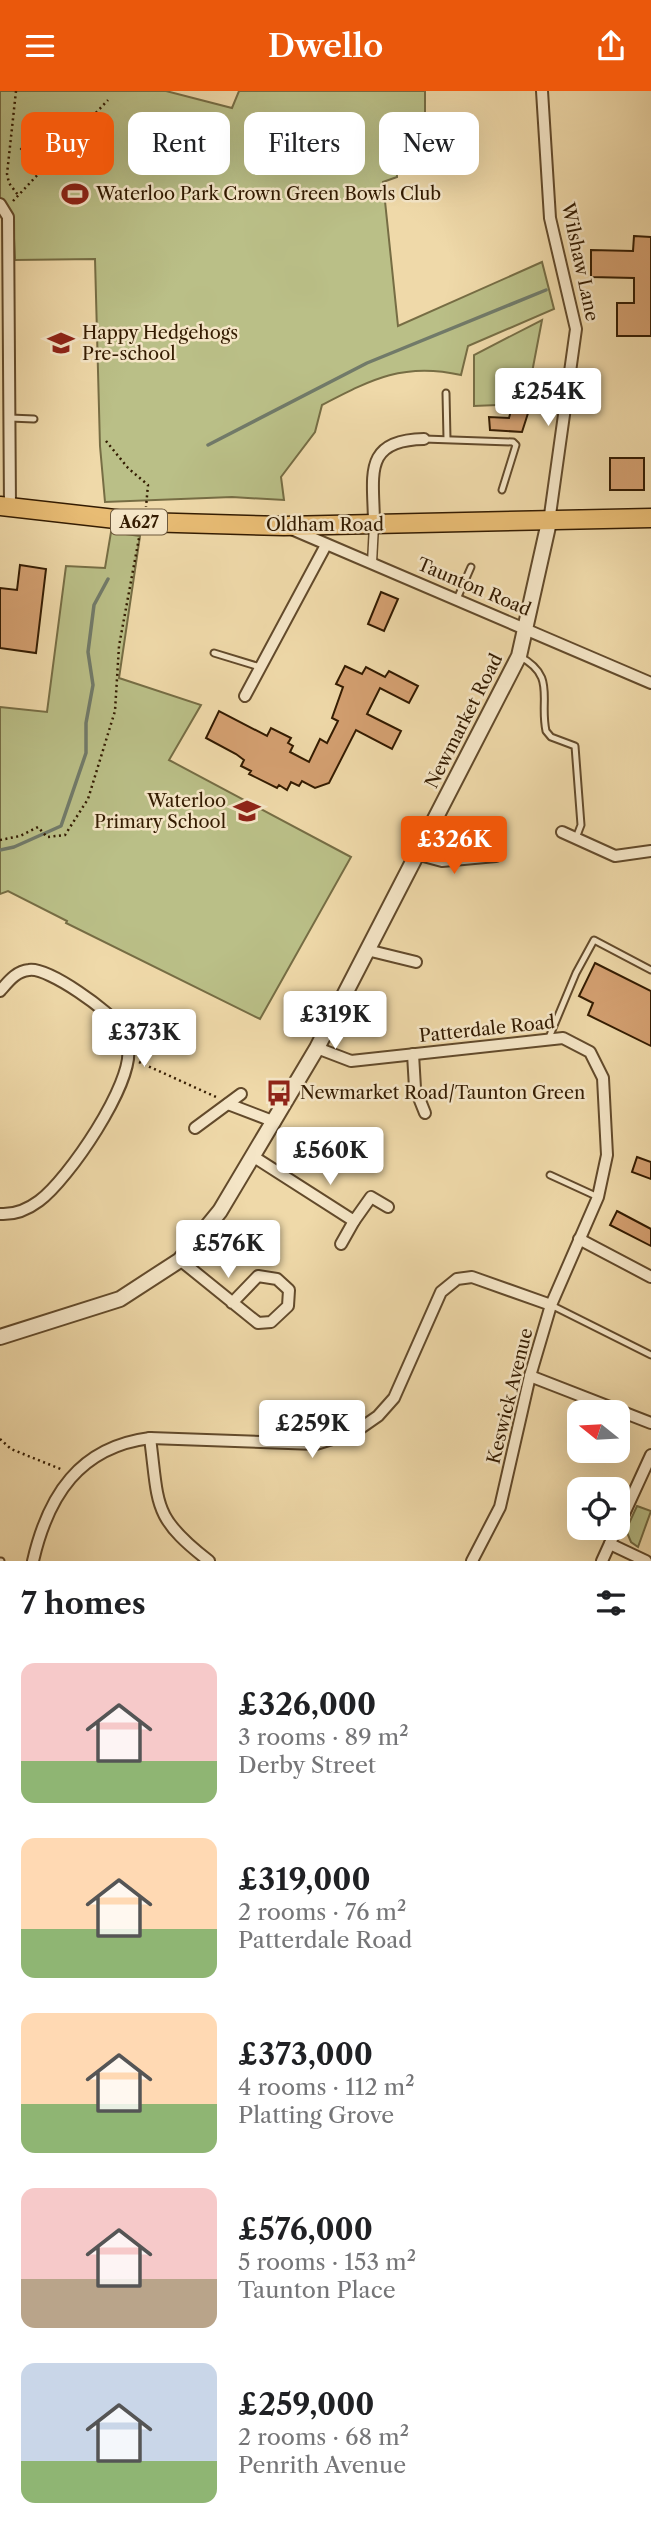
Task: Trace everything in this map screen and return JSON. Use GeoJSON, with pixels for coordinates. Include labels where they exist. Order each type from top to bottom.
{"type":"FeatureCollection","features":[{"type":"Feature","properties":{"kind":"highway","name":"Oldham Road"},"geometry":{"type":"LineString","coordinates":[[5,506],[142,522],[284,526],[651,518]]}},
{"type":"Feature","properties":{"kind":"street","name":"Wilshaw Lane"},"geometry":{"type":"LineString","coordinates":[[541,91],[550,218],[577,339],[549,522]]}},
{"type":"Feature","properties":{"kind":"street"},"geometry":{"type":"LineString","coordinates":[[3,206],[8,217],[5,506]]}},
{"type":"Feature","properties":{"kind":"street"},"geometry":{"type":"LineString","coordinates":[[372,563],[374,470],[382,449],[399,439],[424,439]]}},
{"type":"Feature","properties":{"kind":"street","name":"Newmarket Road"},"geometry":{"type":"LineString","coordinates":[[0,1337],[120,1299],[180,1260],[220,1211],[317,1048],[519,656],[549,522]]}},
{"type":"Feature","properties":{"kind":"street","name":"Taunton Road"},"geometry":{"type":"LineString","coordinates":[[284,526],[651,683]]}},
{"type":"Feature","properties":{"kind":"street"},"geometry":{"type":"LineString","coordinates":[[245,696],[326,545]]}},
{"type":"Feature","properties":{"kind":"street"},"geometry":{"type":"LineString","coordinates":[[562,832],[615,856],[651,851]]}},
{"type":"Feature","properties":{"kind":"street"},"geometry":{"type":"LineString","coordinates":[[416,854],[442,861],[496,856]]}},
{"type":"Feature","properties":{"kind":"street"},"geometry":{"type":"LineString","coordinates":[[367,950],[416,962]]}},
{"type":"Feature","properties":{"kind":"street"},"geometry":{"type":"LineString","coordinates":[[0,991],[16,974],[30,969],[47,972],[113,1018],[123,1030],[129,1061],[126,1079],[79,1157],[42,1199],[12,1215],[0,1215]]}},
{"type":"Feature","properties":{"kind":"street","name":"Patterdale Road"},"geometry":{"type":"LineString","coordinates":[[317,1048],[351,1061],[564,1038],[590,1052],[603,1078],[607,1155],[598,1197],[579,1239]]}},
{"type":"Feature","properties":{"kind":"street"},"geometry":{"type":"LineString","coordinates":[[413,1054],[415,1087],[425,1113]]}},
{"type":"Feature","properties":{"kind":"street"},"geometry":{"type":"LineString","coordinates":[[195,1128],[241,1094]]}},
{"type":"Feature","properties":{"kind":"street"},"geometry":{"type":"LineString","coordinates":[[228,1104],[275,1122]]}},
{"type":"Feature","properties":{"kind":"street"},"geometry":{"type":"LineString","coordinates":[[254,1157],[354,1221]]}},
{"type":"Feature","properties":{"kind":"street"},"geometry":{"type":"LineString","coordinates":[[341,1244],[371,1197],[388,1207]]}},
{"type":"Feature","properties":{"kind":"street"},"geometry":{"type":"LineString","coordinates":[[579,1239],[651,1277]]}},
{"type":"Feature","properties":{"kind":"street","name":"Keswick Avenue"},"geometry":{"type":"LineString","coordinates":[[472,1561],[500,1507],[530,1376],[551,1305],[579,1239]]}},
{"type":"Feature","properties":{"kind":"street"},"geometry":{"type":"LineString","coordinates":[[180,1260],[232,1303],[258,1323],[271,1322],[288,1306],[289,1290],[277,1279],[258,1276],[232,1303]]}},
{"type":"Feature","properties":{"kind":"street"},"geometry":{"type":"LineString","coordinates":[[33,1561],[47,1512],[72,1474],[103,1452],[129,1441],[149,1438],[316,1444],[355,1431],[378,1416],[394,1398],[441,1292],[449,1283],[472,1277],[551,1305]]}},
{"type":"Feature","properties":{"kind":"street"},"geometry":{"type":"LineString","coordinates":[[530,1376],[651,1423]]}},
{"type":"Feature","properties":{"kind":"street"},"geometry":{"type":"LineString","coordinates":[[149,1438],[160,1509],[177,1537],[209,1561]]}},
{"type":"Feature","properties":{"kind":"street"},"geometry":{"type":"LineString","coordinates":[[630,1499],[651,1455]]}},
{"type":"Feature","properties":{"kind":"street"},"geometry":{"type":"LineString","coordinates":[[603,1561],[612,1540]]}},
{"type":"Feature","properties":{"kind":"street"},"geometry":{"type":"LineString","coordinates":[[610,1544],[646,1561]]}},
{"type":"Feature","properties":{"kind":"lane"},"geometry":{"type":"LineString","coordinates":[[446,393],[447,439]]}},
{"type":"Feature","properties":{"kind":"lane"},"geometry":{"type":"LineString","coordinates":[[5,418],[34,419]]}},
{"type":"Feature","properties":{"kind":"lane"},"geometry":{"type":"LineString","coordinates":[[424,439],[515,443],[502,490]]}},
{"type":"Feature","properties":{"kind":"lane"},"geometry":{"type":"LineString","coordinates":[[457,599],[471,567]]}},
{"type":"Feature","properties":{"kind":"lane"},"geometry":{"type":"LineString","coordinates":[[214,653],[260,667]]}},
{"type":"Feature","properties":{"kind":"lane"},"geometry":{"type":"LineString","coordinates":[[519,656],[531,662],[544,681],[546,731],[551,737],[575,745],[581,825],[576,838]]}},
{"type":"Feature","properties":{"kind":"lane"},"geometry":{"type":"LineString","coordinates":[[548,1039],[576,973],[594,940],[651,970]]}},
{"type":"Feature","properties":{"kind":"lane"},"geometry":{"type":"LineString","coordinates":[[550,1175],[598,1197]]}},
{"type":"Feature","properties":{"kind":"lane"},"geometry":{"type":"LineString","coordinates":[[551,1305],[651,1355]]}},
{"type":"Feature","properties":{"kind":"path"},"geometry":{"type":"LineString","coordinates":[[16,91],[7,174],[9,183],[18,195]]}},
{"type":"Feature","properties":{"kind":"path"},"geometry":{"type":"LineString","coordinates":[[3,206],[18,195],[108,100]]}},
{"type":"Feature","properties":{"kind":"path"},"geometry":{"type":"LineString","coordinates":[[0,840],[20,836],[38,827],[47,837],[65,835],[88,799],[115,711],[119,646],[148,485],[128,468],[106,441]]}},
{"type":"Feature","properties":{"kind":"path"},"geometry":{"type":"LineString","coordinates":[[129,1061],[139,1062],[228,1104]]}},
{"type":"Feature","properties":{"kind":"path"},"geometry":{"type":"LineString","coordinates":[[0,1439],[10,1449],[72,1474]]}},
{"type":"Feature","properties":{"kind":"green space"},"geometry":{"type":"Polygon","coordinates":[[[0,91],[166,91],[232,108],[239,91],[425,91],[425,112],[379,112],[379,175],[397,175],[383,182],[398,326],[542,262],[554,309],[468,346],[461,375],[422,371],[389,375],[322,405],[315,432],[281,477],[284,500],[232,497],[105,502],[100,446],[95,259],[15,260],[13,217],[0,198],[0,91]]]}},
{"type":"Feature","properties":{"kind":"green space"},"geometry":{"type":"Polygon","coordinates":[[[542,320],[526,404],[474,406],[474,355],[542,320]]]}},
{"type":"Feature","properties":{"kind":"green space"},"geometry":{"type":"Polygon","coordinates":[[[111,532],[140,536],[119,678],[201,705],[169,760],[351,857],[260,1019],[66,923],[67,921],[8,891],[0,894],[0,707],[47,712],[66,566],[105,568],[111,532]]]}},
{"type":"Feature","properties":{"kind":"green space"},"geometry":{"type":"Polygon","coordinates":[[[637,1506],[651,1511],[638,1547],[630,1540],[630,1521],[637,1506]]]}},
{"type":"Feature","properties":{"kind":"building"},"geometry":{"type":"Polygon","coordinates":[[[634,236],[651,237],[651,336],[617,336],[617,303],[634,303],[634,278],[591,277],[591,250],[633,251],[634,236]]]}},
{"type":"Feature","properties":{"kind":"building"},"geometry":{"type":"Polygon","coordinates":[[[512,407],[529,410],[522,432],[490,430],[489,417],[509,418],[512,407]]]}},
{"type":"Feature","properties":{"kind":"building"},"geometry":{"type":"Polygon","coordinates":[[[610,458],[644,458],[644,490],[610,490],[610,458]]]}},
{"type":"Feature","properties":{"kind":"building"},"geometry":{"type":"Polygon","coordinates":[[[20,565],[46,569],[36,653],[0,648],[0,588],[17,590],[20,565]]]}},
{"type":"Feature","properties":{"kind":"building"},"geometry":{"type":"Polygon","coordinates":[[[381,592],[398,599],[384,631],[368,624],[381,592]]]}},
{"type":"Feature","properties":{"kind":"building"},"geometry":{"type":"Polygon","coordinates":[[[345,666],[362,674],[366,667],[385,677],[389,671],[418,686],[409,703],[380,688],[367,714],[401,731],[392,749],[356,730],[329,783],[315,788],[302,781],[299,786],[291,782],[287,790],[279,785],[277,788],[249,774],[251,771],[241,766],[244,760],[206,738],[219,711],[267,736],[271,728],[291,738],[288,743],[293,746],[290,752],[309,762],[320,739],[327,743],[338,721],[332,718],[343,687],[336,684],[345,666]]]}},
{"type":"Feature","properties":{"kind":"building"},"geometry":{"type":"Polygon","coordinates":[[[595,963],[651,991],[651,1046],[588,1015],[593,1003],[579,996],[595,963]]]}},
{"type":"Feature","properties":{"kind":"building"},"geometry":{"type":"Polygon","coordinates":[[[637,1157],[651,1162],[651,1179],[632,1172],[637,1157]]]}},
{"type":"Feature","properties":{"kind":"building"},"geometry":{"type":"Polygon","coordinates":[[[617,1211],[651,1229],[651,1246],[610,1225],[617,1211]]]}},
{"type":"Feature","properties":{"kind":"waterway"},"geometry":{"type":"LineString","coordinates":[[208,445],[367,363],[546,290]]}},
{"type":"Feature","properties":{"kind":"waterway"},"geometry":{"type":"LineString","coordinates":[[0,850],[14,847],[61,826],[86,753],[86,723],[93,685],[88,652],[94,605],[108,579]]}},
{"type":"Feature","properties":{"kind":"place","name":"Waterloo Park Crown Green Bowls Club"},"geometry":{"type":"Point","coordinates":[75,194]}},
{"type":"Feature","properties":{"kind":"place","name":"Happy Hedgehogs Pre-school"},"geometry":{"type":"Point","coordinates":[61,343]}},
{"type":"Feature","properties":{"kind":"place","name":"Waterloo Primary School"},"geometry":{"type":"Point","coordinates":[247,811]}},
{"type":"Feature","properties":{"kind":"place","name":"Newmarket Road/Taunton Green"},"geometry":{"type":"Point","coordinates":[279,1093]}}]}
